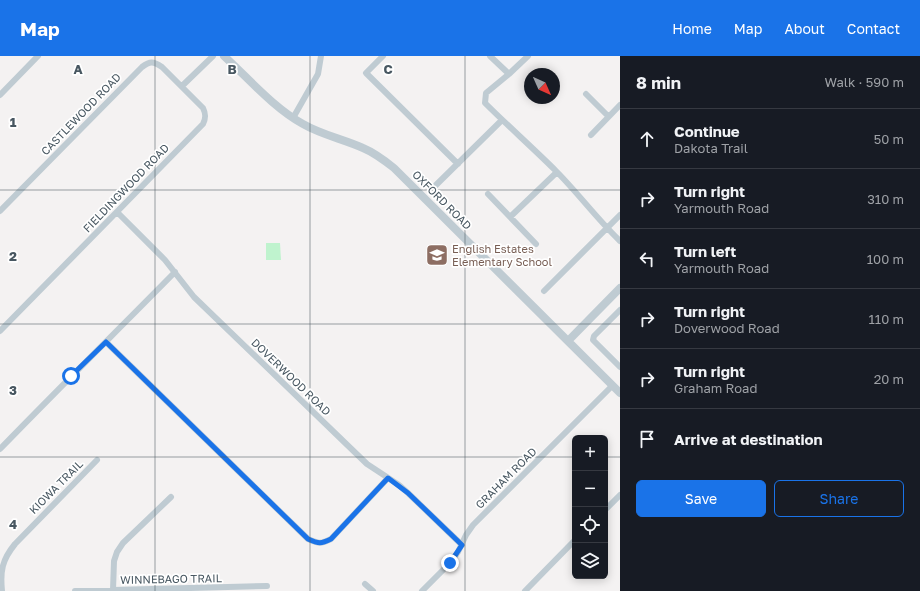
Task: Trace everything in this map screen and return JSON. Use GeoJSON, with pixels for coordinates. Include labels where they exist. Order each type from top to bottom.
{"type":"FeatureCollection","features":[{"type":"Feature","properties":{"kind":"street"},"geometry":{"type":"LineString","coordinates":[[0,95],[38,56]]}},
{"type":"Feature","properties":{"kind":"street"},"geometry":{"type":"LineString","coordinates":[[182,86],[212,56]]}},
{"type":"Feature","properties":{"kind":"street","name":"OXFORD ROAD"},"geometry":{"type":"LineString","coordinates":[[224,56],[272,101],[293,118],[318,132],[363,147],[394,168],[620,393]]}},
{"type":"Feature","properties":{"kind":"street"},"geometry":{"type":"LineString","coordinates":[[293,118],[318,74],[321,56]]}},
{"type":"Feature","properties":{"kind":"street"},"geometry":{"type":"LineString","coordinates":[[383,56],[366,73],[458,164]]}},
{"type":"Feature","properties":{"kind":"street"},"geometry":{"type":"LineString","coordinates":[[490,56],[509,74]]}},
{"type":"Feature","properties":{"kind":"street"},"geometry":{"type":"LineString","coordinates":[[528,56],[486,93],[485,103],[557,172],[620,241]]}},
{"type":"Feature","properties":{"kind":"street","name":"CASTLEWOOD ROAD"},"geometry":{"type":"LineString","coordinates":[[0,211],[142,67],[148,63],[156,63],[182,86]]}},
{"type":"Feature","properties":{"kind":"street","name":"FIELDINGWOOD ROAD"},"geometry":{"type":"LineString","coordinates":[[0,331],[203,124],[205,121],[205,113],[203,108],[182,86]]}},
{"type":"Feature","properties":{"kind":"street"},"geometry":{"type":"LineString","coordinates":[[586,94],[608,116]]}},
{"type":"Feature","properties":{"kind":"street"},"geometry":{"type":"LineString","coordinates":[[591,135],[620,105]]}},
{"type":"Feature","properties":{"kind":"street"},"geometry":{"type":"LineString","coordinates":[[435,186],[502,120]]}},
{"type":"Feature","properties":{"kind":"street"},"geometry":{"type":"LineString","coordinates":[[510,217],[557,172]]}},
{"type":"Feature","properties":{"kind":"street"},"geometry":{"type":"LineString","coordinates":[[488,194],[536,244]]}},
{"type":"Feature","properties":{"kind":"street","name":"DOVERWOOD ROAD"},"geometry":{"type":"LineString","coordinates":[[117,212],[165,260],[194,297],[367,464],[408,493],[462,545]]}},
{"type":"Feature","properties":{"kind":"street"},"geometry":{"type":"LineString","coordinates":[[544,292],[620,215]]}},
{"type":"Feature","properties":{"kind":"street"},"geometry":{"type":"LineString","coordinates":[[0,449],[175,272]]}},
{"type":"Feature","properties":{"kind":"street"},"geometry":{"type":"LineString","coordinates":[[568,341],[620,288]]}},
{"type":"Feature","properties":{"kind":"street"},"geometry":{"type":"LineString","coordinates":[[620,310],[594,336],[593,340],[620,367]]}},
{"type":"Feature","properties":{"kind":"street"},"geometry":{"type":"LineString","coordinates":[[106,342],[308,539],[317,543],[331,539],[388,478]]}},
{"type":"Feature","properties":{"kind":"street","name":"GRAHAM ROAD"},"geometry":{"type":"LineString","coordinates":[[422,591],[450,563],[462,545],[466,535],[474,525],[612,386]]}},
{"type":"Feature","properties":{"kind":"street","name":"KIOWA TRAIL"},"geometry":{"type":"LineString","coordinates":[[2,591],[2,569],[4,560],[9,551],[97,460]]}},
{"type":"Feature","properties":{"kind":"street"},"geometry":{"type":"LineString","coordinates":[[608,507],[620,495]]}},
{"type":"Feature","properties":{"kind":"street"},"geometry":{"type":"LineString","coordinates":[[114,590],[114,561],[117,552],[123,543],[171,497]]}},
{"type":"Feature","properties":{"kind":"street"},"geometry":{"type":"LineString","coordinates":[[526,591],[572,543]]}},
{"type":"Feature","properties":{"kind":"street"},"geometry":{"type":"LineString","coordinates":[[365,584],[373,591]]}},
{"type":"Feature","properties":{"kind":"street","name":"WINNEBAGO TRAIL"},"geometry":{"type":"LineString","coordinates":[[75,591],[267,586]]}},
{"type":"Feature","properties":{"kind":"green space"},"geometry":{"type":"Polygon","coordinates":[[[266,243],[280,243],[281,260],[266,260],[266,243]]]}},
{"type":"Feature","properties":{"kind":"place","name":"English Estates Elementary School"},"geometry":{"type":"Point","coordinates":[437,255]}},
{"type":"Feature","properties":{"kind":"route"},"geometry":{"type":"LineString","coordinates":[[71,376],[106,342],[308,539],[317,543],[331,539],[388,478],[408,493],[462,545],[450,563]]}}]}
